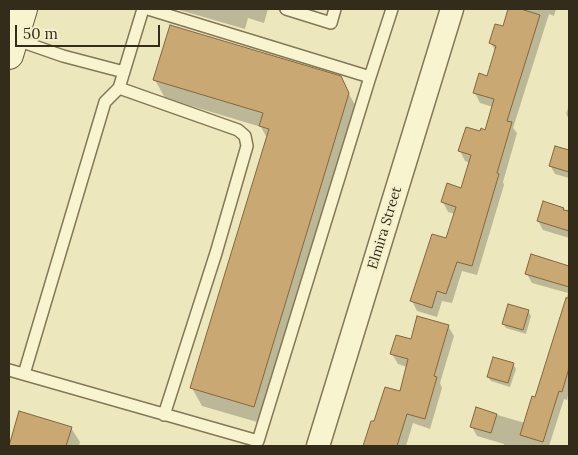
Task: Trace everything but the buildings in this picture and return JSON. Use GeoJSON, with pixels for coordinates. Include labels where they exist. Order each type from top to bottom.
{"type":"FeatureCollection","features":[{"type":"Feature","properties":{"kind":"main road"},"geometry":{"type":"LineString","coordinates":[[11,47],[23,9]]}},
{"type":"Feature","properties":{"kind":"street","name":"Elmira Street"},"geometry":{"type":"LineString","coordinates":[[318,446],[452,9]]}},
{"type":"Feature","properties":{"kind":"lane"},"geometry":{"type":"LineString","coordinates":[[24,374],[105,102],[119,88],[143,9]]}},
{"type":"Feature","properties":{"kind":"lane"},"geometry":{"type":"LineString","coordinates":[[148,9],[370,77]]}},
{"type":"Feature","properties":{"kind":"lane"},"geometry":{"type":"LineString","coordinates":[[286,9],[331,23],[335,9]]}},
{"type":"Feature","properties":{"kind":"lane"},"geometry":{"type":"LineString","coordinates":[[9,370],[258,441],[392,9]]}},
{"type":"Feature","properties":{"kind":"lane"},"geometry":{"type":"LineString","coordinates":[[11,47],[63,56],[124,72]]}},
{"type":"Feature","properties":{"kind":"lane"},"geometry":{"type":"LineString","coordinates":[[119,88],[238,130],[245,136],[247,146],[219,244],[164,415]]}}]}
